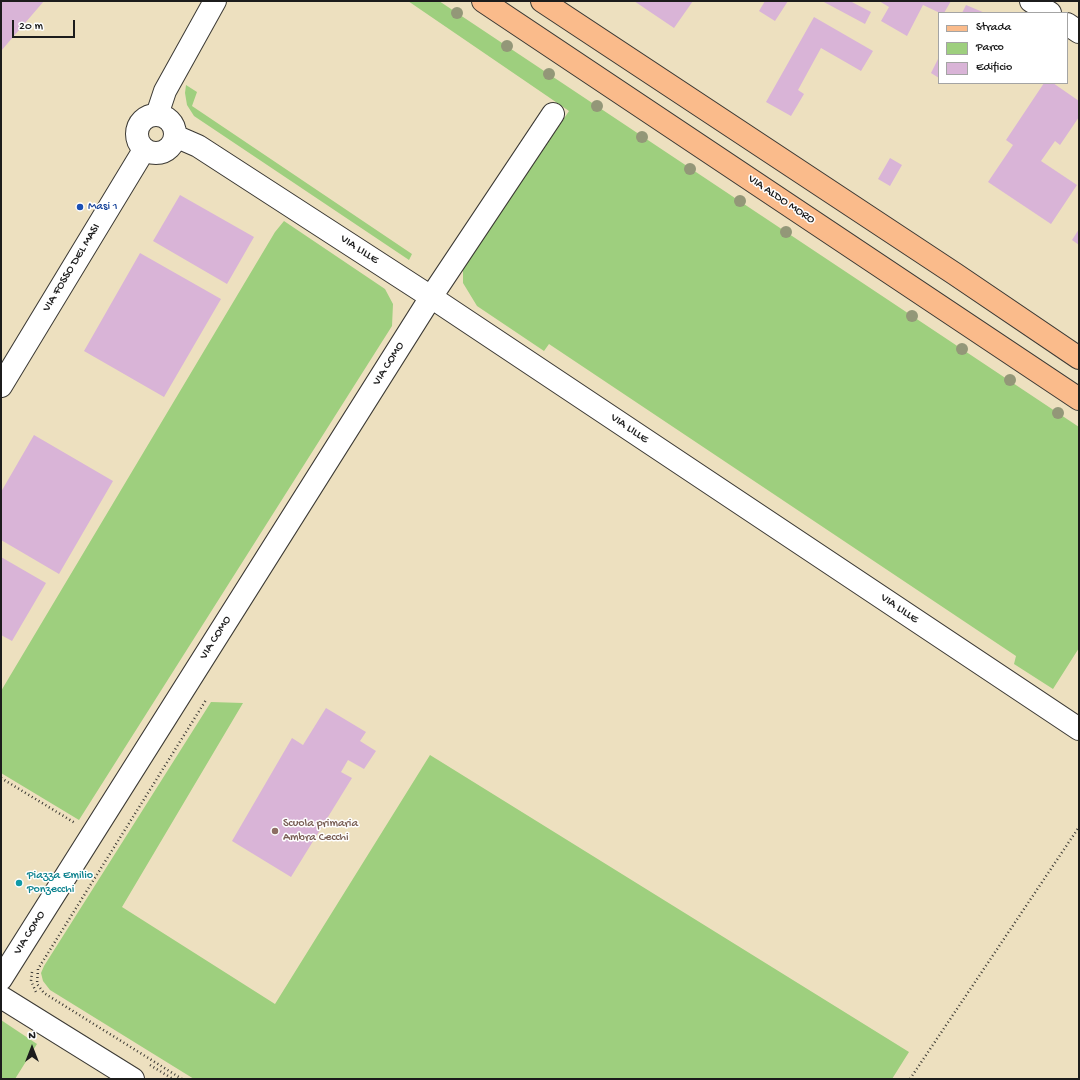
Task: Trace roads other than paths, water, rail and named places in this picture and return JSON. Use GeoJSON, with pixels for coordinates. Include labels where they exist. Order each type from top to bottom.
{"type":"FeatureCollection","features":[{"type":"Feature","properties":{"kind":"main road","name":"VIA ALDO MORO"},"geometry":{"type":"LineString","coordinates":[[483,1],[1079,399]]}},
{"type":"Feature","properties":{"kind":"main road"},"geometry":{"type":"LineString","coordinates":[[542,1],[955,274],[1079,358]]}},
{"type":"Feature","properties":{"kind":"street"},"geometry":{"type":"LineString","coordinates":[[157,115],[164,91],[215,1]]}},
{"type":"Feature","properties":{"kind":"street"},"geometry":{"type":"LineString","coordinates":[[1031,1],[1048,12]]}},
{"type":"Feature","properties":{"kind":"street"},"geometry":{"type":"LineString","coordinates":[[1068,25],[1079,32]]}},
{"type":"Feature","properties":{"kind":"street","name":"VIA COMO"},"geometry":{"type":"LineString","coordinates":[[1,979],[431,297],[553,114]]}},
{"type":"Feature","properties":{"kind":"street"},"geometry":{"type":"LineString","coordinates":[[151,115],[164,116],[173,124],[175,136],[171,147],[166,151],[155,154],[144,150],[140,146],[136,134],[137,127],[140,122],[151,115]]}},
{"type":"Feature","properties":{"kind":"street","name":"VIA LILLE"},"geometry":{"type":"LineString","coordinates":[[175,136],[198,146],[431,297],[1079,729]]}},
{"type":"Feature","properties":{"kind":"street","name":"VIA FOSSO DEL MASI"},"geometry":{"type":"LineString","coordinates":[[1,386],[9,353],[144,150]]}},
{"type":"Feature","properties":{"kind":"street"},"geometry":{"type":"LineString","coordinates":[[1,997],[140,1071]]}},
{"type":"Feature","properties":{"kind":"place","name":"Masi 1"},"geometry":{"type":"Point","coordinates":[80,207]}},
{"type":"Feature","properties":{"kind":"place","name":"Scuola primaria Ambra Cecchi"},"geometry":{"type":"Point","coordinates":[275,831]}},
{"type":"Feature","properties":{"kind":"place","name":"Piazza Emilio Ponzecchi"},"geometry":{"type":"Point","coordinates":[19,883]}}]}
